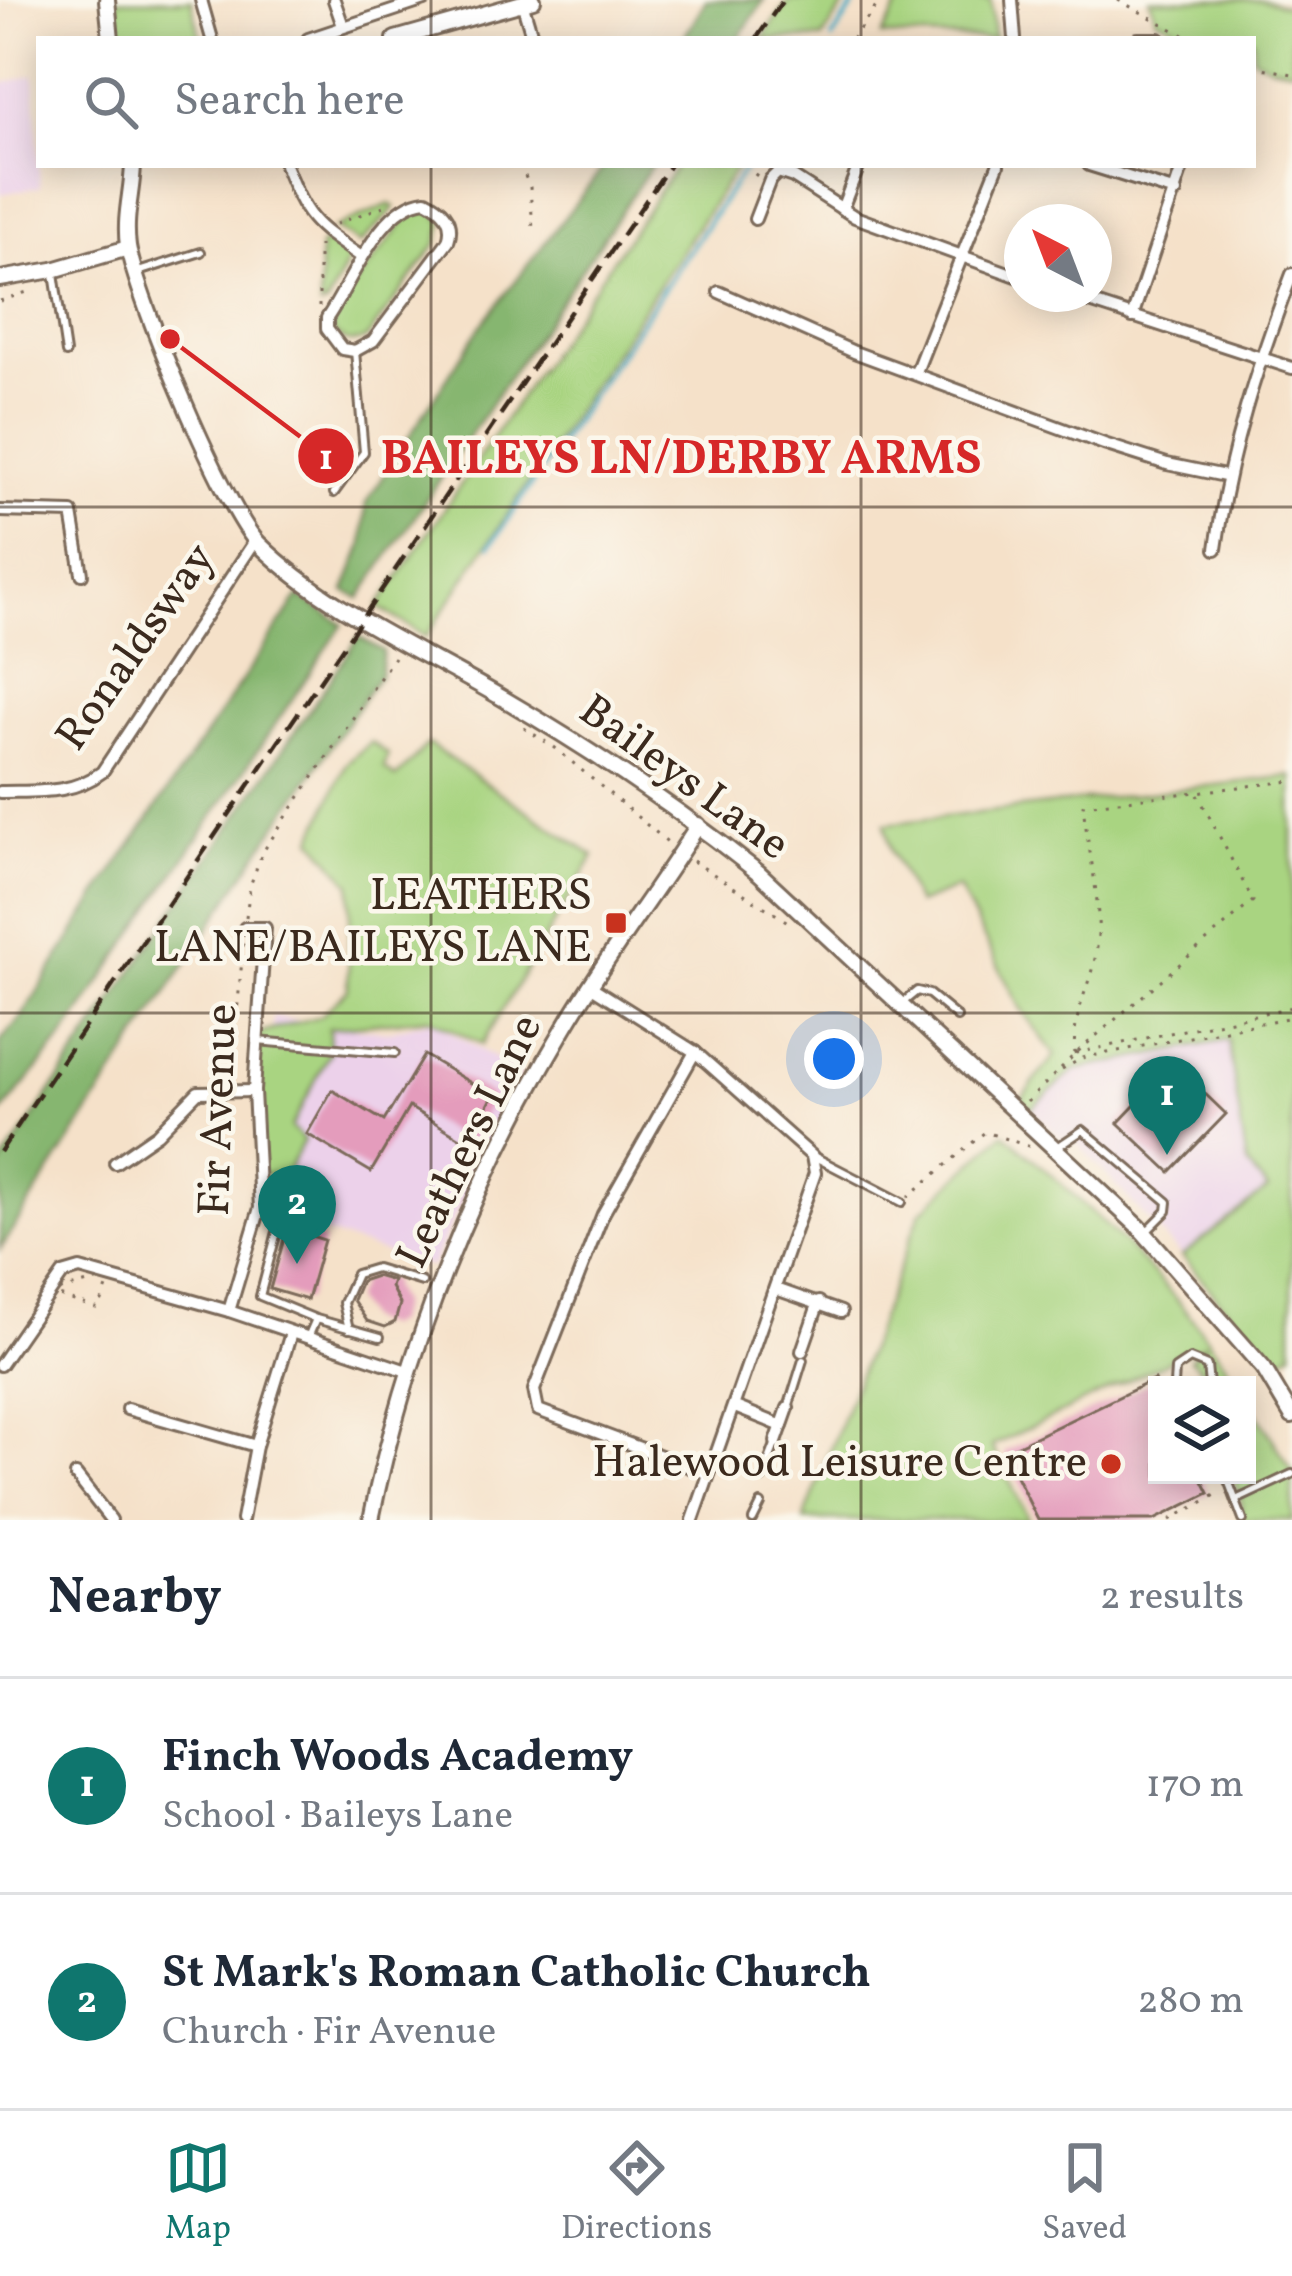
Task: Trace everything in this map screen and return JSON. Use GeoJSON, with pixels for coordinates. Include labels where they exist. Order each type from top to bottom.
{"type":"FeatureCollection","features":[{"type":"Feature","properties":{"kind":"street"},"geometry":{"type":"LineString","coordinates":[[106,0],[111,36]]}},
{"type":"Feature","properties":{"kind":"street"},"geometry":{"type":"LineString","coordinates":[[201,0],[211,36]]}},
{"type":"Feature","properties":{"kind":"street"},"geometry":{"type":"LineString","coordinates":[[334,0],[343,26]]}},
{"type":"Feature","properties":{"kind":"street"},"geometry":{"type":"LineString","coordinates":[[316,36],[425,0]]}},
{"type":"Feature","properties":{"kind":"street"},"geometry":{"type":"LineString","coordinates":[[1012,0],[1015,36]]}},
{"type":"Feature","properties":{"kind":"street"},"geometry":{"type":"LineString","coordinates":[[405,36],[527,1],[533,36]]}},
{"type":"Feature","properties":{"kind":"street","name":"Baileys Lane"},"geometry":{"type":"LineString","coordinates":[[133,168],[126,218],[135,273],[230,502],[255,541],[308,585],[508,701],[698,825],[759,873],[899,1006],[1021,1108],[1144,1233],[1264,1369],[1292,1416]]}},
{"type":"Feature","properties":{"kind":"street"},"geometry":{"type":"LineString","coordinates":[[286,168],[304,211],[360,256]]}},
{"type":"Feature","properties":{"kind":"street"},"geometry":{"type":"LineString","coordinates":[[842,209],[858,168]]}},
{"type":"Feature","properties":{"kind":"street"},"geometry":{"type":"LineString","coordinates":[[916,372],[997,168]]}},
{"type":"Feature","properties":{"kind":"street"},"geometry":{"type":"LineString","coordinates":[[1099,168],[1176,192]]}},
{"type":"Feature","properties":{"kind":"street"},"geometry":{"type":"LineString","coordinates":[[1132,317],[1182,168]]}},
{"type":"Feature","properties":{"kind":"street"},"geometry":{"type":"LineString","coordinates":[[755,219],[770,180],[778,172],[842,209],[1004,271]]}},
{"type":"Feature","properties":{"kind":"street"},"geometry":{"type":"LineString","coordinates":[[426,200],[445,212],[452,230],[374,341],[355,351],[342,350],[333,340],[327,318],[360,256],[405,207],[426,200]]}},
{"type":"Feature","properties":{"kind":"street"},"geometry":{"type":"LineString","coordinates":[[0,279],[53,270],[128,248]]}},
{"type":"Feature","properties":{"kind":"street"},"geometry":{"type":"LineString","coordinates":[[1216,549],[1225,476],[1292,274]]}},
{"type":"Feature","properties":{"kind":"street"},"geometry":{"type":"LineString","coordinates":[[719,292],[854,352],[1104,444],[1225,476]]}},
{"type":"Feature","properties":{"kind":"street"},"geometry":{"type":"LineString","coordinates":[[1112,310],[1292,368]]}},
{"type":"Feature","properties":{"kind":"street"},"geometry":{"type":"LineString","coordinates":[[0,511],[72,513],[82,574]]}},
{"type":"Feature","properties":{"kind":"street","name":"Ronaldsway"},"geometry":{"type":"LineString","coordinates":[[0,792],[67,790],[85,785],[102,772],[255,541]]}},
{"type":"Feature","properties":{"kind":"street","name":"Leathers Lane"},"geometry":{"type":"LineString","coordinates":[[371,1520],[410,1372],[488,1174],[590,986],[698,825]]}},
{"type":"Feature","properties":{"kind":"street","name":"Fir Avenue"},"geometry":{"type":"LineString","coordinates":[[229,1311],[260,1208],[254,1091],[265,928],[245,928]]}},
{"type":"Feature","properties":{"kind":"street"},"geometry":{"type":"LineString","coordinates":[[590,986],[695,1052],[812,1156],[815,1173],[693,1520]]}},
{"type":"Feature","properties":{"kind":"street"},"geometry":{"type":"LineString","coordinates":[[695,1052],[603,1214],[534,1390],[538,1410],[710,1474]]}},
{"type":"Feature","properties":{"kind":"street"},"geometry":{"type":"LineString","coordinates":[[116,1163],[157,1134],[198,1092],[254,1091]]}},
{"type":"Feature","properties":{"kind":"street"},"geometry":{"type":"LineString","coordinates":[[0,1365],[64,1274],[80,1269],[229,1311],[410,1372]]}},
{"type":"Feature","properties":{"kind":"street"},"geometry":{"type":"LineString","coordinates":[[776,1289],[841,1312]]}},
{"type":"Feature","properties":{"kind":"street"},"geometry":{"type":"LineString","coordinates":[[802,1356],[819,1302]]}},
{"type":"Feature","properties":{"kind":"street"},"geometry":{"type":"LineString","coordinates":[[242,1520],[256,1446],[291,1333]]}},
{"type":"Feature","properties":{"kind":"street"},"geometry":{"type":"LineString","coordinates":[[735,1407],[782,1426]]}},
{"type":"Feature","properties":{"kind":"street"},"geometry":{"type":"LineString","coordinates":[[776,1442],[788,1408]]}},
{"type":"Feature","properties":{"kind":"street"},"geometry":{"type":"LineString","coordinates":[[127,1409],[256,1446]]}},
{"type":"Feature","properties":{"kind":"street"},"geometry":{"type":"LineString","coordinates":[[76,1475],[111,1520]]}},
{"type":"Feature","properties":{"kind":"lane"},"geometry":{"type":"LineString","coordinates":[[135,273],[201,252]]}},
{"type":"Feature","properties":{"kind":"lane"},"geometry":{"type":"LineString","coordinates":[[53,270],[66,353]]}},
{"type":"Feature","properties":{"kind":"lane"},"geometry":{"type":"LineString","coordinates":[[334,494],[364,452],[355,351]]}},
{"type":"Feature","properties":{"kind":"lane"},"geometry":{"type":"LineString","coordinates":[[899,1006],[916,991],[929,994],[957,1017]]}},
{"type":"Feature","properties":{"kind":"lane"},"geometry":{"type":"LineString","coordinates":[[257,1041],[395,1053]]}},
{"type":"Feature","properties":{"kind":"lane"},"geometry":{"type":"LineString","coordinates":[[1062,1153],[1083,1130],[1168,1202],[1167,1211],[1144,1233]]}},
{"type":"Feature","properties":{"kind":"lane"},"geometry":{"type":"LineString","coordinates":[[812,1156],[902,1202]]}},
{"type":"Feature","properties":{"kind":"lane"},"geometry":{"type":"LineString","coordinates":[[278,1228],[260,1296],[316,1319],[380,1337]]}},
{"type":"Feature","properties":{"kind":"lane"},"geometry":{"type":"LineString","coordinates":[[349,1329],[343,1303],[356,1274],[376,1268],[422,1282]]}},
{"type":"Feature","properties":{"kind":"lane"},"geometry":{"type":"LineString","coordinates":[[308,1339],[316,1319]]}},
{"type":"Feature","properties":{"kind":"lane"},"geometry":{"type":"LineString","coordinates":[[788,1408],[802,1356]]}},
{"type":"Feature","properties":{"kind":"lane"},"geometry":{"type":"LineString","coordinates":[[1175,1376],[1175,1369],[1190,1359],[1207,1366],[1209,1376]]}},
{"type":"Feature","properties":{"kind":"lane"},"geometry":{"type":"LineString","coordinates":[[762,1478],[776,1442]]}},
{"type":"Feature","properties":{"kind":"lane"},"geometry":{"type":"LineString","coordinates":[[1236,1500],[1292,1474]]}},
{"type":"Feature","properties":{"kind":"lane"},"geometry":{"type":"LineString","coordinates":[[1229,1484],[1244,1520]]}},
{"type":"Feature","properties":{"kind":"lane"},"geometry":{"type":"LineString","coordinates":[[753,1520],[761,1504]]}},
{"type":"Feature","properties":{"kind":"path"},"geometry":{"type":"LineString","coordinates":[[854,36],[881,0]]}},
{"type":"Feature","properties":{"kind":"path"},"geometry":{"type":"LineString","coordinates":[[1118,0],[1185,36]]}},
{"type":"Feature","properties":{"kind":"path"},"geometry":{"type":"LineString","coordinates":[[1256,67],[1292,74]]}},
{"type":"Feature","properties":{"kind":"path"},"geometry":{"type":"LineString","coordinates":[[521,168],[530,187],[533,230]]}},
{"type":"Feature","properties":{"kind":"path"},"geometry":{"type":"LineString","coordinates":[[755,176],[761,168]]}},
{"type":"Feature","properties":{"kind":"path"},"geometry":{"type":"LineString","coordinates":[[327,318],[319,309],[320,228],[392,203],[405,207]]}},
{"type":"Feature","properties":{"kind":"path"},"geometry":{"type":"LineString","coordinates":[[230,1091],[250,886],[262,853],[404,641]]}},
{"type":"Feature","properties":{"kind":"path"},"geometry":{"type":"LineString","coordinates":[[516,723],[554,747],[680,854],[796,926]]}},
{"type":"Feature","properties":{"kind":"path"},"geometry":{"type":"LineString","coordinates":[[1075,1054],[1073,1034],[1096,952],[1097,921],[1083,806],[1292,781]]}},
{"type":"Feature","properties":{"kind":"path"},"geometry":{"type":"LineString","coordinates":[[1021,1108],[1075,1054],[1253,901],[1196,792]]}},
{"type":"Feature","properties":{"kind":"path"},"geometry":{"type":"LineString","coordinates":[[1075,1054],[1292,1007]]}},
{"type":"Feature","properties":{"kind":"path"},"geometry":{"type":"LineString","coordinates":[[1021,1108],[1082,1058],[1292,1017]]}},
{"type":"Feature","properties":{"kind":"path"},"geometry":{"type":"LineString","coordinates":[[902,1202],[985,1132],[1062,1153]]}},
{"type":"Feature","properties":{"kind":"path"},"geometry":{"type":"LineString","coordinates":[[50,1292],[99,1309],[111,1277]]}},
{"type":"Feature","properties":{"kind":"path"},"geometry":{"type":"LineString","coordinates":[[50,1292],[111,1277]]}},
{"type":"Feature","properties":{"kind":"path"},"geometry":{"type":"LineString","coordinates":[[1170,1520],[1230,1487]]}},
{"type":"Feature","properties":{"kind":"shaded area"},"geometry":{"type":"Polygon","coordinates":[[[34,75],[40,187],[0,194],[0,84],[34,75]]]}},
{"type":"Feature","properties":{"kind":"shaded area"},"geometry":{"type":"Polygon","coordinates":[[[273,1017],[386,1032],[431,1020],[521,1074],[431,1267],[273,1217],[266,1126],[273,1017]]]}},
{"type":"Feature","properties":{"kind":"shaded area"},"geometry":{"type":"Polygon","coordinates":[[[1228,1040],[1247,1165],[1268,1189],[1182,1256],[1074,1140],[1068,1145],[1031,1109],[1074,1070],[1228,1040]]]}},
{"type":"Feature","properties":{"kind":"green space"},"geometry":{"type":"Polygon","coordinates":[[[116,0],[191,0],[200,36],[120,36],[116,0]]]}},
{"type":"Feature","properties":{"kind":"green space"},"geometry":{"type":"Polygon","coordinates":[[[706,0],[764,0],[740,36],[685,36],[706,0]]]}},
{"type":"Feature","properties":{"kind":"green space"},"geometry":{"type":"Polygon","coordinates":[[[789,0],[848,0],[824,36],[764,36],[789,0]]]}},
{"type":"Feature","properties":{"kind":"green space"},"geometry":{"type":"Polygon","coordinates":[[[902,0],[991,0],[994,36],[882,36],[902,0]]]}},
{"type":"Feature","properties":{"kind":"green space"},"geometry":{"type":"Polygon","coordinates":[[[1150,0],[1261,0],[1292,7],[1292,69],[1256,58],[1256,36],[1198,36],[1156,18],[1150,0]]]}},
{"type":"Feature","properties":{"kind":"green space"},"geometry":{"type":"Polygon","coordinates":[[[603,168],[650,168],[360,598],[345,591],[363,545],[366,503],[480,327],[603,168]]]}},
{"type":"Feature","properties":{"kind":"green space"},"geometry":{"type":"Polygon","coordinates":[[[675,168],[736,168],[426,637],[378,607],[675,168]]]}},
{"type":"Feature","properties":{"kind":"green space"},"geometry":{"type":"Polygon","coordinates":[[[390,204],[395,207],[360,244],[334,228],[390,204]]]}},
{"type":"Feature","properties":{"kind":"green space"},"geometry":{"type":"Polygon","coordinates":[[[429,208],[443,224],[437,243],[367,338],[353,342],[341,338],[333,331],[334,311],[414,209],[429,208]]]}},
{"type":"Feature","properties":{"kind":"green space"},"geometry":{"type":"Polygon","coordinates":[[[327,241],[347,255],[348,261],[327,304],[320,307],[320,246],[327,241]]]}},
{"type":"Feature","properties":{"kind":"green space"},"geometry":{"type":"Polygon","coordinates":[[[299,596],[343,624],[63,1038],[0,1115],[0,1042],[23,1015],[99,893],[299,596]]]}},
{"type":"Feature","properties":{"kind":"green space"},"geometry":{"type":"Polygon","coordinates":[[[359,637],[383,651],[380,674],[0,1249],[0,1167],[359,637]]]}},
{"type":"Feature","properties":{"kind":"green space"},"geometry":{"type":"Polygon","coordinates":[[[371,742],[388,754],[384,768],[396,778],[428,744],[594,856],[482,1044],[429,1018],[329,1028],[330,1052],[291,1128],[304,1140],[286,1174],[257,1175],[258,1034],[320,1016],[348,989],[351,884],[313,839],[347,763],[371,742]]]}},
{"type":"Feature","properties":{"kind":"green space"},"geometry":{"type":"Polygon","coordinates":[[[1292,776],[1292,1352],[1273,1363],[1182,1256],[1268,1189],[1247,1165],[1228,1040],[1075,1070],[1031,1109],[1021,1099],[1055,1055],[1021,1009],[958,888],[917,904],[891,851],[885,824],[1292,776]]]}},
{"type":"Feature","properties":{"kind":"green space"},"geometry":{"type":"Polygon","coordinates":[[[1004,1133],[1101,1220],[1161,1282],[1233,1376],[1209,1376],[1190,1359],[1206,1343],[992,1446],[1029,1520],[804,1520],[920,1213],[1004,1133]]]}},
{"type":"Feature","properties":{"kind":"green space"},"geometry":{"type":"Polygon","coordinates":[[[1256,1412],[1292,1471],[1292,1520],[1241,1520],[1235,1484],[1256,1484],[1256,1412]]]}},
{"type":"Feature","properties":{"kind":"building"},"geometry":{"type":"Polygon","coordinates":[[[424,1055],[493,1096],[469,1143],[409,1107],[371,1172],[307,1134],[332,1090],[384,1121],[424,1055]]]}},
{"type":"Feature","properties":{"kind":"building"},"geometry":{"type":"Polygon","coordinates":[[[1174,1064],[1226,1114],[1170,1172],[1118,1123],[1174,1064]]]}},
{"type":"Feature","properties":{"kind":"building"},"geometry":{"type":"Polygon","coordinates":[[[287,1228],[324,1240],[307,1300],[270,1289],[287,1228]]]}},
{"type":"Feature","properties":{"kind":"building"},"geometry":{"type":"Polygon","coordinates":[[[376,1276],[393,1281],[391,1287],[400,1304],[395,1322],[385,1327],[367,1321],[353,1300],[361,1281],[376,1276]]]}},
{"type":"Feature","properties":{"kind":"building"},"geometry":{"type":"Polygon","coordinates":[[[1148,1383],[1148,1484],[1204,1484],[1209,1493],[1154,1520],[1038,1520],[1004,1452],[1148,1383]]]}},
{"type":"Feature","properties":{"kind":"waterway"},"geometry":{"type":"LineString","coordinates":[[834,36],[858,0]]}},
{"type":"Feature","properties":{"kind":"waterway"},"geometry":{"type":"LineString","coordinates":[[490,546],[745,168]]}},
{"type":"Feature","properties":{"kind":"railway"},"geometry":{"type":"LineString","coordinates":[[758,36],[783,0]]}},
{"type":"Feature","properties":{"kind":"railway"},"geometry":{"type":"LineString","coordinates":[[0,1152],[668,168]]}},
{"type":"Feature","properties":{"kind":"place","name":"BAILEYS LN/DERBY ARMS"},"geometry":{"type":"Point","coordinates":[170,339]}},
{"type":"Feature","properties":{"kind":"place","name":"LEATHERS LANE/BAILEYS LANE"},"geometry":{"type":"Point","coordinates":[616,923]}},
{"type":"Feature","properties":{"kind":"place","name":"Finch Woods Academy"},"geometry":{"type":"Point","coordinates":[1167,1155]}},
{"type":"Feature","properties":{"kind":"place","name":"St Mark's Roman Catholic Church"},"geometry":{"type":"Point","coordinates":[297,1264]}},
{"type":"Feature","properties":{"kind":"place","name":"Halewood Leisure Centre"},"geometry":{"type":"Point","coordinates":[1111,1464]}}]}
